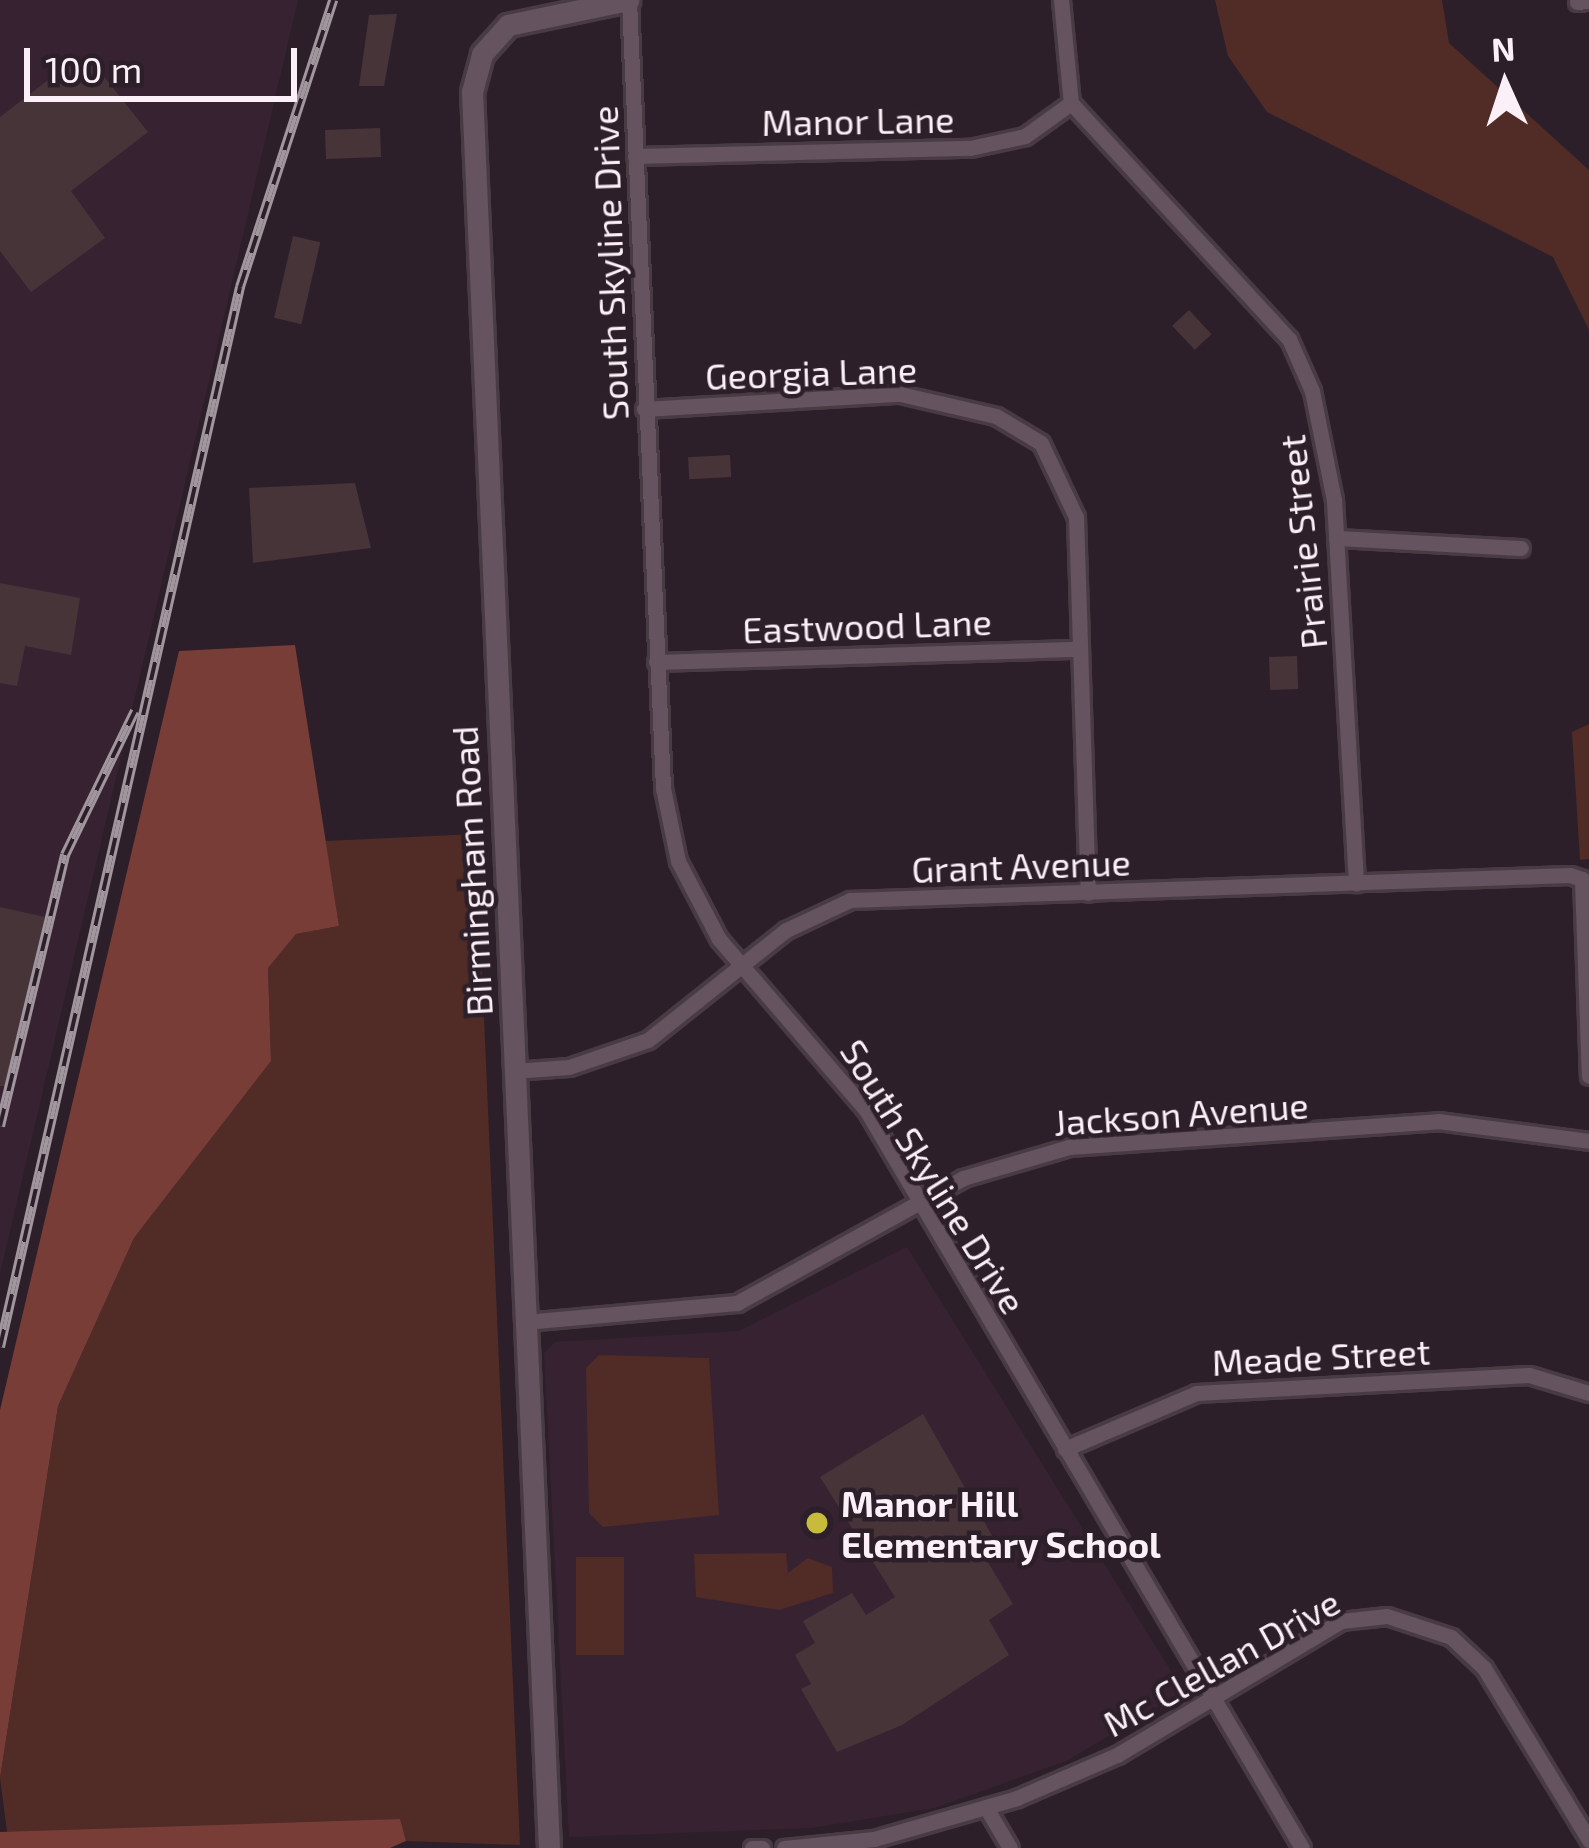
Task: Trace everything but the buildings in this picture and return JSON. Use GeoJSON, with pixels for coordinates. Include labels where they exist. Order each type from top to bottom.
{"type":"FeatureCollection","features":[{"type":"Feature","properties":{"kind":"street","name":"South Skyline Drive"},"geometry":{"type":"LineString","coordinates":[[628,0],[656,662],[678,861],[745,965],[828,1056],[1302,1848]]}},
{"type":"Feature","properties":{"kind":"street","name":"Birmingham Road"},"geometry":{"type":"LineString","coordinates":[[548,1848],[472,92],[482,54],[508,25],[628,0]]}},
{"type":"Feature","properties":{"kind":"street"},"geometry":{"type":"LineString","coordinates":[[1061,0],[1071,103]]}},
{"type":"Feature","properties":{"kind":"street"},"geometry":{"type":"LineString","coordinates":[[1576,2],[1589,1]]}},
{"type":"Feature","properties":{"kind":"street","name":"Manor Lane"},"geometry":{"type":"LineString","coordinates":[[635,156],[970,148],[1025,136],[1071,103]]}},
{"type":"Feature","properties":{"kind":"street","name":"Prairie Street"},"geometry":{"type":"LineString","coordinates":[[1071,103],[1289,339],[1319,413],[1336,538],[1356,883]]}},
{"type":"Feature","properties":{"kind":"street","name":"Georgia Lane"},"geometry":{"type":"LineString","coordinates":[[644,409],[900,394],[996,416],[1041,443],[1076,517],[1080,649]]}},
{"type":"Feature","properties":{"kind":"street"},"geometry":{"type":"LineString","coordinates":[[1336,538],[1521,548]]}},
{"type":"Feature","properties":{"kind":"street"},"geometry":{"type":"LineString","coordinates":[[1080,649],[1088,893]]}},
{"type":"Feature","properties":{"kind":"street","name":"Eastwood Lane"},"geometry":{"type":"LineString","coordinates":[[656,662],[1080,649]]}},
{"type":"Feature","properties":{"kind":"street","name":"Grant Avenue"},"geometry":{"type":"LineString","coordinates":[[513,1071],[582,1064],[648,1040],[806,916],[850,900],[1582,879],[1589,1076]]}},
{"type":"Feature","properties":{"kind":"street","name":"Jackson Avenue"},"geometry":{"type":"LineString","coordinates":[[524,1322],[737,1304],[999,1163],[1069,1147],[1438,1121],[1589,1142]]}},
{"type":"Feature","properties":{"kind":"street","name":"Meade Street"},"geometry":{"type":"LineString","coordinates":[[1065,1449],[1196,1393],[1529,1375],[1589,1393]]}},
{"type":"Feature","properties":{"kind":"street","name":"Mc Clellan Drive"},"geometry":{"type":"LineString","coordinates":[[784,1848],[874,1839],[987,1809],[1117,1755],[1341,1622],[1430,1626],[1484,1668],[1589,1840]]}},
{"type":"Feature","properties":{"kind":"street"},"geometry":{"type":"LineString","coordinates":[[987,1809],[1010,1848]]}},
{"type":"Feature","properties":{"kind":"street"},"geometry":{"type":"LineString","coordinates":[[752,1848],[762,1848]]}},
{"type":"Feature","properties":{"kind":"shaded area"},"geometry":{"type":"Polygon","coordinates":[[[0,0],[298,0],[0,1274],[0,0]]]}},
{"type":"Feature","properties":{"kind":"shaded area"},"geometry":{"type":"Polygon","coordinates":[[[1215,0],[1442,0],[1449,43],[1589,170],[1589,330],[1553,257],[1267,112],[1228,56],[1215,0]]]}},
{"type":"Feature","properties":{"kind":"shaded area"},"geometry":{"type":"Polygon","coordinates":[[[295,645],[339,926],[296,934],[268,968],[271,1061],[134,1238],[58,1406],[0,1778],[0,1410],[179,651],[295,645]]]}},
{"type":"Feature","properties":{"kind":"shaded area"},"geometry":{"type":"Polygon","coordinates":[[[1589,724],[1589,859],[1580,860],[1572,732],[1589,724]]]}},
{"type":"Feature","properties":{"kind":"shaded area"},"geometry":{"type":"Polygon","coordinates":[[[476,834],[520,1845],[406,1841],[399,1819],[8,1839],[0,1778],[58,1406],[134,1238],[271,1061],[268,968],[296,934],[339,926],[325,841],[476,834]]]}},
{"type":"Feature","properties":{"kind":"shaded area","name":"Manor Hill Elementary School"},"geometry":{"type":"Polygon","coordinates":[[[907,1247],[1184,1692],[1066,1761],[934,1808],[811,1828],[569,1837],[544,1353],[555,1342],[739,1331],[907,1247]]]}},
{"type":"Feature","properties":{"kind":"shaded area"},"geometry":{"type":"Polygon","coordinates":[[[599,1355],[709,1358],[719,1515],[603,1527],[589,1513],[586,1368],[599,1355]]]}},
{"type":"Feature","properties":{"kind":"shaded area"},"geometry":{"type":"Polygon","coordinates":[[[786,1553],[788,1573],[808,1558],[832,1567],[833,1593],[779,1610],[696,1597],[694,1554],[786,1553]]]}},
{"type":"Feature","properties":{"kind":"shaded area"},"geometry":{"type":"Polygon","coordinates":[[[576,1557],[624,1557],[624,1655],[576,1655],[576,1557]]]}},
{"type":"Feature","properties":{"kind":"shaded area"},"geometry":{"type":"Polygon","coordinates":[[[400,1819],[406,1841],[390,1848],[0,1848],[0,1832],[400,1819]]]}},
{"type":"Feature","properties":{"kind":"railway"},"geometry":{"type":"LineString","coordinates":[[0,1347],[240,287],[333,0]]}},
{"type":"Feature","properties":{"kind":"railway"},"geometry":{"type":"LineString","coordinates":[[0,1126],[65,855],[135,711]]}},
{"type":"Feature","properties":{"kind":"place","name":"Manor Hill Elementary School"},"geometry":{"type":"Point","coordinates":[817,1523]}}]}
